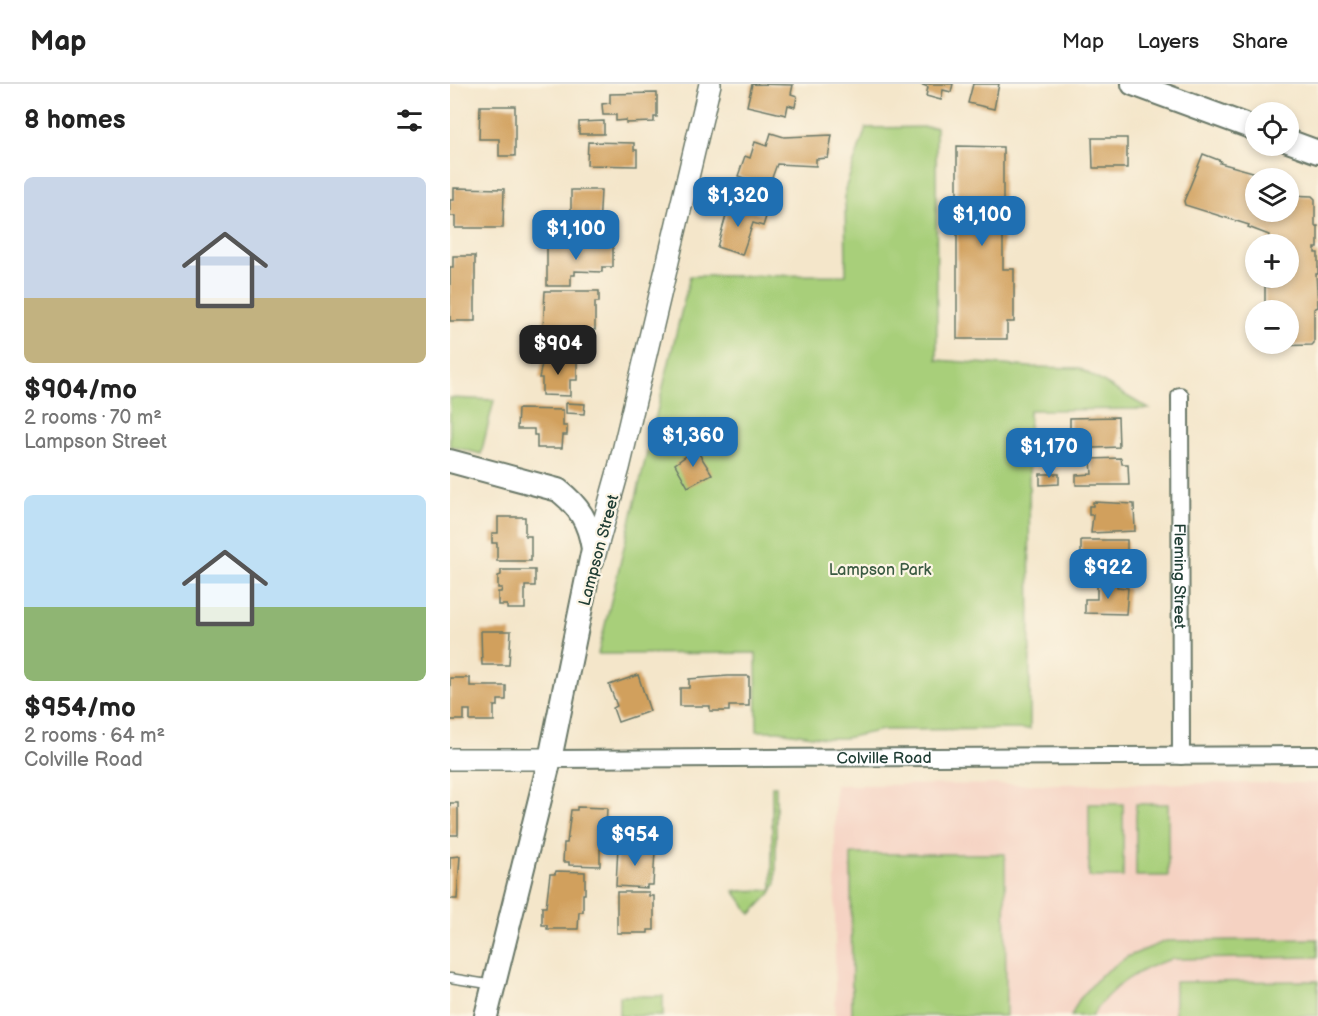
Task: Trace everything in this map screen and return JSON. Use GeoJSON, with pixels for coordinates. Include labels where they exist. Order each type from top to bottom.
{"type":"FeatureCollection","features":[{"type":"Feature","properties":{"kind":"main road"},"geometry":{"type":"LineString","coordinates":[[1133,84],[1245,125]]}},
{"type":"Feature","properties":{"kind":"main road"},"geometry":{"type":"LineString","coordinates":[[1299,145],[1318,152]]}},
{"type":"Feature","properties":{"kind":"main road"},"geometry":{"type":"LineString","coordinates":[[450,461],[558,490],[572,501],[583,515],[590,531],[593,549],[591,567]]}},
{"type":"Feature","properties":{"kind":"main road","name":"Lampson Street"},"geometry":{"type":"LineString","coordinates":[[488,1016],[550,759],[591,567]]}},
{"type":"Feature","properties":{"kind":"street","name":"Lampson Street"},"geometry":{"type":"LineString","coordinates":[[591,567],[619,468],[710,84]]}},
{"type":"Feature","properties":{"kind":"street","name":"Fleming Street"},"geometry":{"type":"LineString","coordinates":[[1180,396],[1181,756]]}},
{"type":"Feature","properties":{"kind":"street","name":"Colville Road"},"geometry":{"type":"LineString","coordinates":[[450,759],[1318,755]]}},
{"type":"Feature","properties":{"kind":"lane"},"geometry":{"type":"LineString","coordinates":[[450,978],[494,985]]}},
{"type":"Feature","properties":{"kind":"shaded area"},"geometry":{"type":"Polygon","coordinates":[[[1318,783],[1318,1016],[835,1016],[835,785],[1318,783]]]}},
{"type":"Feature","properties":{"kind":"green space","name":"Lampson Park"},"geometry":{"type":"Polygon","coordinates":[[[936,127],[937,360],[1029,367],[1079,368],[1149,409],[1029,410],[1030,729],[882,730],[845,738],[757,731],[756,653],[598,654],[690,276],[846,275],[845,189],[866,128],[936,127]]]}},
{"type":"Feature","properties":{"kind":"green space"},"geometry":{"type":"Polygon","coordinates":[[[450,398],[494,400],[481,454],[450,446],[450,398]]]}},
{"type":"Feature","properties":{"kind":"green space"},"geometry":{"type":"Polygon","coordinates":[[[772,786],[776,786],[776,883],[771,893],[751,914],[734,891],[772,890],[772,786]]]}},
{"type":"Feature","properties":{"kind":"green space"},"geometry":{"type":"Polygon","coordinates":[[[1089,804],[1123,804],[1123,877],[1089,877],[1089,804]]]}},
{"type":"Feature","properties":{"kind":"green space"},"geometry":{"type":"Polygon","coordinates":[[[1136,804],[1168,804],[1168,876],[1136,876],[1136,804]]]}},
{"type":"Feature","properties":{"kind":"green space"},"geometry":{"type":"Polygon","coordinates":[[[851,854],[1005,854],[1006,1016],[852,1016],[851,854]]]}},
{"type":"Feature","properties":{"kind":"green space"},"geometry":{"type":"Polygon","coordinates":[[[1318,939],[1318,957],[1172,959],[1126,980],[1107,996],[1092,1016],[1071,1016],[1079,1000],[1100,976],[1127,957],[1166,941],[1318,939]]]}},
{"type":"Feature","properties":{"kind":"green space"},"geometry":{"type":"Polygon","coordinates":[[[1318,981],[1318,1016],[1175,1016],[1175,982],[1318,981]]]}},
{"type":"Feature","properties":{"kind":"green space"},"geometry":{"type":"Polygon","coordinates":[[[619,996],[663,996],[663,1016],[619,1016],[619,996]]]}},
{"type":"Feature","properties":{"kind":"building"},"geometry":{"type":"Polygon","coordinates":[[[752,84],[793,85],[791,94],[797,96],[795,107],[788,105],[786,115],[747,106],[752,84]]]}},
{"type":"Feature","properties":{"kind":"building"},"geometry":{"type":"Polygon","coordinates":[[[920,84],[953,84],[951,92],[943,90],[941,100],[926,96],[928,87],[920,84]]]}},
{"type":"Feature","properties":{"kind":"building"},"geometry":{"type":"Polygon","coordinates":[[[973,84],[999,84],[994,109],[968,103],[973,84]]]}},
{"type":"Feature","properties":{"kind":"building"},"geometry":{"type":"Polygon","coordinates":[[[657,93],[657,117],[654,117],[654,122],[626,123],[626,120],[616,121],[616,115],[603,115],[602,104],[610,103],[610,94],[657,93]]]}},
{"type":"Feature","properties":{"kind":"building"},"geometry":{"type":"Polygon","coordinates":[[[480,106],[515,106],[515,156],[499,156],[499,139],[479,139],[480,106]]]}},
{"type":"Feature","properties":{"kind":"building"},"geometry":{"type":"Polygon","coordinates":[[[604,121],[604,134],[579,134],[579,122],[604,121]]]}},
{"type":"Feature","properties":{"kind":"building"},"geometry":{"type":"Polygon","coordinates":[[[771,133],[784,137],[832,135],[828,158],[816,159],[816,166],[777,164],[769,186],[738,176],[745,156],[750,158],[755,142],[767,146],[771,133]]]}},
{"type":"Feature","properties":{"kind":"building"},"geometry":{"type":"Polygon","coordinates":[[[1092,138],[1127,138],[1127,168],[1093,168],[1092,138]]]}},
{"type":"Feature","properties":{"kind":"building"},"geometry":{"type":"Polygon","coordinates":[[[588,142],[634,143],[634,150],[637,150],[637,166],[587,165],[588,142]]]}},
{"type":"Feature","properties":{"kind":"building"},"geometry":{"type":"Polygon","coordinates":[[[957,146],[1003,147],[1003,269],[1014,269],[1014,322],[1007,322],[1007,339],[957,339],[957,146]]]}},
{"type":"Feature","properties":{"kind":"building"},"geometry":{"type":"Polygon","coordinates":[[[1203,154],[1221,161],[1220,163],[1245,170],[1245,222],[1299,222],[1299,195],[1312,196],[1315,199],[1315,226],[1318,226],[1318,248],[1315,248],[1315,253],[1318,253],[1318,274],[1316,274],[1318,307],[1314,309],[1314,343],[1312,345],[1299,345],[1299,300],[1265,300],[1265,288],[1299,288],[1299,234],[1266,234],[1248,227],[1249,225],[1185,205],[1184,201],[1203,154]]]}},
{"type":"Feature","properties":{"kind":"building"},"geometry":{"type":"Polygon","coordinates":[[[454,188],[504,189],[503,228],[455,228],[455,216],[450,216],[450,200],[454,200],[454,188]]]}},
{"type":"Feature","properties":{"kind":"building"},"geometry":{"type":"Polygon","coordinates":[[[571,190],[601,190],[599,229],[571,229],[571,190]]]}},
{"type":"Feature","properties":{"kind":"building"},"geometry":{"type":"Polygon","coordinates":[[[730,202],[766,217],[763,226],[753,223],[742,255],[717,247],[730,202]]]}},
{"type":"Feature","properties":{"kind":"building"},"geometry":{"type":"Polygon","coordinates":[[[547,244],[613,244],[613,267],[602,267],[602,272],[575,271],[575,275],[571,275],[571,286],[547,286],[547,244]]]}},
{"type":"Feature","properties":{"kind":"building"},"geometry":{"type":"Polygon","coordinates":[[[453,256],[475,256],[475,321],[450,321],[450,267],[453,267],[453,256]]]}},
{"type":"Feature","properties":{"kind":"building"},"geometry":{"type":"Polygon","coordinates":[[[545,291],[599,291],[599,302],[595,302],[595,330],[543,330],[545,291]]]}},
{"type":"Feature","properties":{"kind":"building"},"geometry":{"type":"Polygon","coordinates":[[[543,359],[577,360],[577,380],[570,380],[570,396],[542,395],[542,378],[539,378],[543,359]]]}},
{"type":"Feature","properties":{"kind":"building"},"geometry":{"type":"Polygon","coordinates":[[[566,403],[585,404],[584,414],[566,413],[566,403]]]}},
{"type":"Feature","properties":{"kind":"building"},"geometry":{"type":"Polygon","coordinates":[[[518,409],[563,410],[563,426],[567,426],[567,435],[563,435],[562,448],[537,448],[537,435],[534,435],[534,429],[517,429],[518,409]]]}},
{"type":"Feature","properties":{"kind":"building"},"geometry":{"type":"Polygon","coordinates":[[[1118,417],[1119,447],[1070,449],[1070,418],[1118,417]]]}},
{"type":"Feature","properties":{"kind":"building"},"geometry":{"type":"Polygon","coordinates":[[[696,449],[712,474],[688,487],[675,464],[696,449]]]}},
{"type":"Feature","properties":{"kind":"building"},"geometry":{"type":"Polygon","coordinates":[[[1121,458],[1122,464],[1128,464],[1129,485],[1076,485],[1076,475],[1092,474],[1091,459],[1121,458]]]}},
{"type":"Feature","properties":{"kind":"building"},"geometry":{"type":"Polygon","coordinates":[[[1040,474],[1059,474],[1059,484],[1040,485],[1040,474]]]}},
{"type":"Feature","properties":{"kind":"building"},"geometry":{"type":"Polygon","coordinates":[[[1093,502],[1134,504],[1135,531],[1091,533],[1093,515],[1089,515],[1089,506],[1093,506],[1093,502]]]}},
{"type":"Feature","properties":{"kind":"building"},"geometry":{"type":"Polygon","coordinates":[[[498,517],[525,517],[525,536],[531,536],[531,561],[497,561],[497,543],[492,543],[492,533],[498,533],[498,517]]]}},
{"type":"Feature","properties":{"kind":"building"},"geometry":{"type":"Polygon","coordinates":[[[1081,540],[1127,540],[1127,567],[1081,567],[1081,540]]]}},
{"type":"Feature","properties":{"kind":"building"},"geometry":{"type":"Polygon","coordinates":[[[501,570],[535,570],[535,586],[525,586],[525,609],[507,609],[507,605],[498,605],[498,592],[501,592],[502,588],[498,588],[498,576],[501,575],[501,570]]]}},
{"type":"Feature","properties":{"kind":"building"},"geometry":{"type":"Polygon","coordinates":[[[1097,584],[1117,584],[1117,587],[1128,588],[1126,614],[1085,613],[1085,599],[1097,599],[1097,584]]]}},
{"type":"Feature","properties":{"kind":"building"},"geometry":{"type":"Polygon","coordinates":[[[481,631],[511,631],[509,665],[482,665],[481,631]]]}},
{"type":"Feature","properties":{"kind":"building"},"geometry":{"type":"Polygon","coordinates":[[[638,675],[650,711],[618,722],[613,708],[617,706],[609,685],[638,675]]]}},
{"type":"Feature","properties":{"kind":"building"},"geometry":{"type":"Polygon","coordinates":[[[749,676],[749,706],[729,706],[729,711],[710,711],[710,706],[680,706],[680,688],[689,688],[689,679],[749,676]]]}},
{"type":"Feature","properties":{"kind":"building"},"geometry":{"type":"Polygon","coordinates":[[[450,678],[470,678],[470,686],[506,686],[506,700],[498,700],[498,706],[494,706],[494,721],[470,721],[470,710],[464,710],[464,720],[450,720],[450,678]]]}},
{"type":"Feature","properties":{"kind":"building"},"geometry":{"type":"Polygon","coordinates":[[[450,803],[458,803],[458,835],[450,835],[450,803]]]}},
{"type":"Feature","properties":{"kind":"building"},"geometry":{"type":"Polygon","coordinates":[[[577,807],[607,808],[604,849],[600,849],[600,866],[569,865],[569,862],[563,862],[564,843],[567,843],[571,810],[577,810],[577,807]]]}},
{"type":"Feature","properties":{"kind":"building"},"geometry":{"type":"Polygon","coordinates":[[[618,846],[650,848],[649,851],[655,851],[653,885],[647,885],[647,888],[616,886],[618,846]]]}},
{"type":"Feature","properties":{"kind":"building"},"geometry":{"type":"Polygon","coordinates":[[[460,856],[457,899],[450,899],[450,857],[460,856]]]}},
{"type":"Feature","properties":{"kind":"building"},"geometry":{"type":"Polygon","coordinates":[[[556,871],[585,872],[583,912],[579,912],[578,929],[547,929],[547,925],[542,925],[542,907],[546,907],[550,874],[555,874],[556,871]]]}},
{"type":"Feature","properties":{"kind":"building"},"geometry":{"type":"Polygon","coordinates":[[[617,892],[649,892],[649,896],[654,896],[654,930],[648,930],[648,933],[617,933],[617,892]]]}}]}
